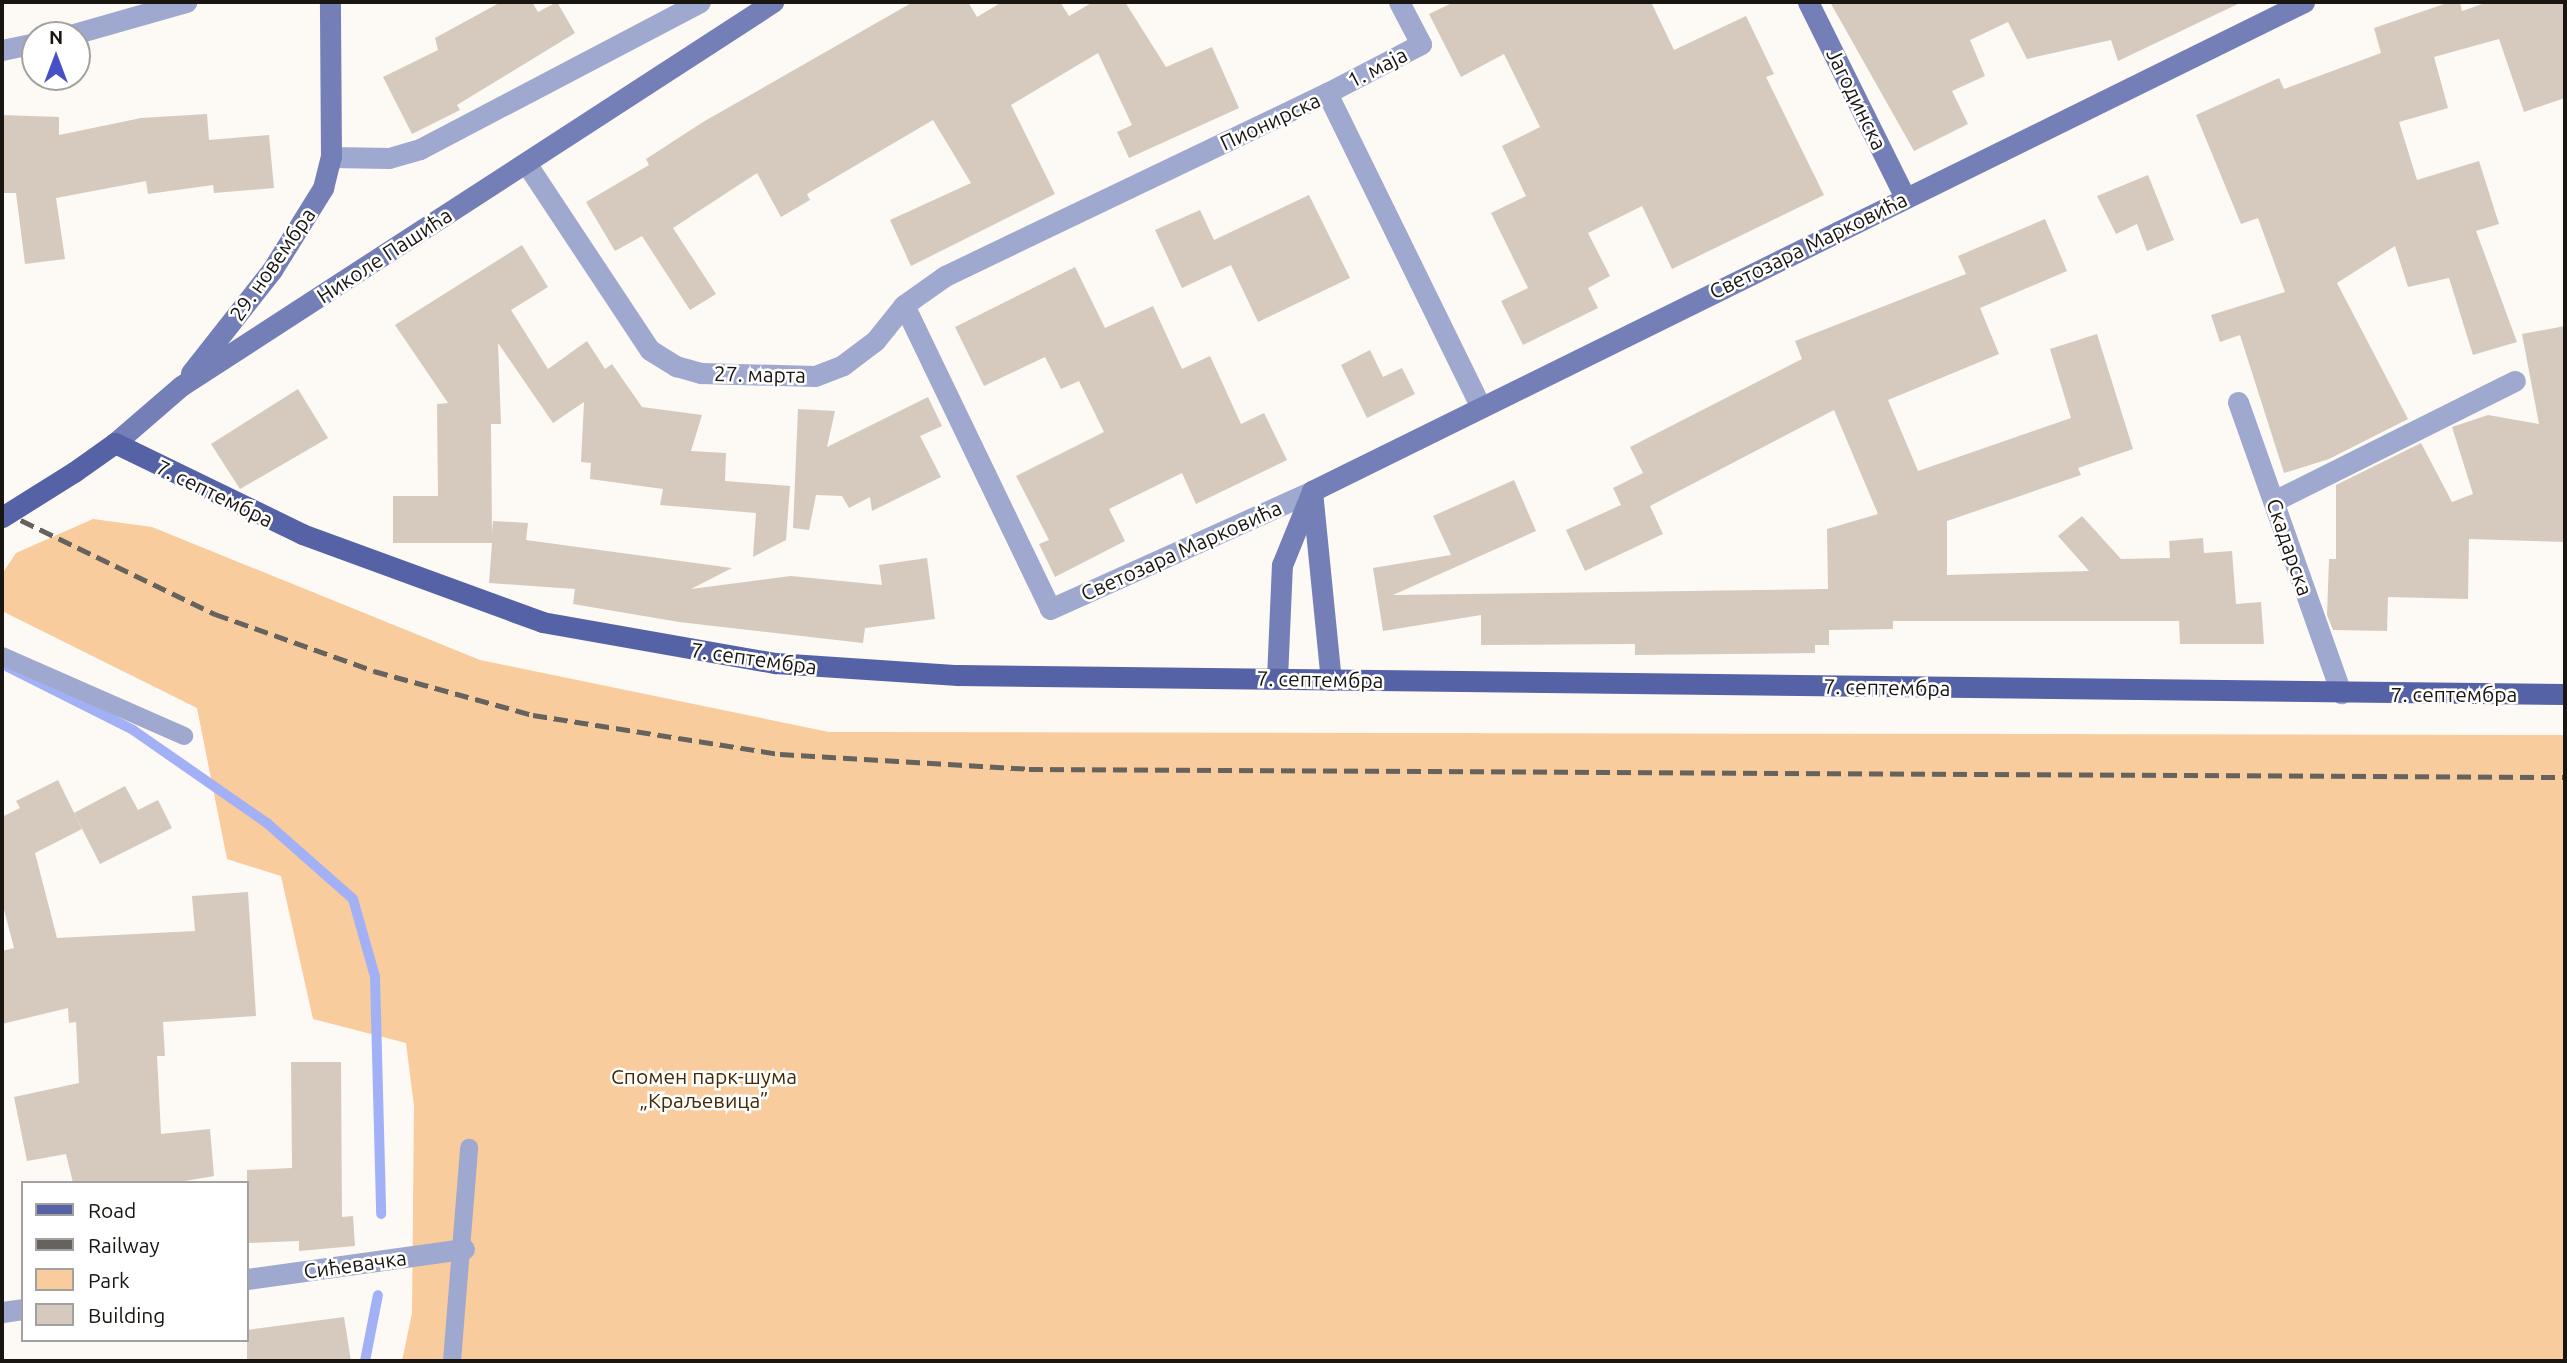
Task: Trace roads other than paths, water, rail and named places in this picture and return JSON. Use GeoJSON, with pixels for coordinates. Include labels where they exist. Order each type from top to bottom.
{"type":"FeatureCollection","features":[{"type":"Feature","properties":{"kind":"main road","name":"Николе Пашића"},"geometry":{"type":"LineString","coordinates":[[2,517],[116,443]]}},
{"type":"Feature","properties":{"kind":"main road","name":"7. септембра"},"geometry":{"type":"LineString","coordinates":[[116,443],[242,508],[363,558],[542,622],[598,635],[856,670],[1331,680],[2565,694]]}},
{"type":"Feature","properties":{"kind":"street"},"geometry":{"type":"LineString","coordinates":[[91,29],[186,2]]}},
{"type":"Feature","properties":{"kind":"street","name":"29. новембра"},"geometry":{"type":"LineString","coordinates":[[181,386],[311,215],[331,157],[330,2]]}},
{"type":"Feature","properties":{"kind":"street"},"geometry":{"type":"LineString","coordinates":[[331,157],[389,158],[420,149],[700,2]]}},
{"type":"Feature","properties":{"kind":"street","name":"Николе Пашића"},"geometry":{"type":"LineString","coordinates":[[116,443],[181,386],[773,2]]}},
{"type":"Feature","properties":{"kind":"street","name":"1. маја"},"geometry":{"type":"LineString","coordinates":[[1326,93],[1422,44],[1399,2]]}},
{"type":"Feature","properties":{"kind":"street","name":"Јагодинска"},"geometry":{"type":"LineString","coordinates":[[1808,2],[1905,197]]}},
{"type":"Feature","properties":{"kind":"street","name":"Светозара Марковића"},"geometry":{"type":"LineString","coordinates":[[904,304],[1050,609],[1312,491],[2304,2]]}},
{"type":"Feature","properties":{"kind":"street"},"geometry":{"type":"LineString","coordinates":[[2,50],[21,46]]}},
{"type":"Feature","properties":{"kind":"street","name":"Пионирска"},"geometry":{"type":"LineString","coordinates":[[904,304],[945,276],[1326,93],[1480,406]]}},
{"type":"Feature","properties":{"kind":"street","name":"27. марта"},"geometry":{"type":"LineString","coordinates":[[526,163],[634,333],[676,366],[777,379],[815,376],[843,366],[874,341],[904,304]]}},
{"type":"Feature","properties":{"kind":"street"},"geometry":{"type":"LineString","coordinates":[[2274,501],[2515,381]]}},
{"type":"Feature","properties":{"kind":"street","name":"Скадарска"},"geometry":{"type":"LineString","coordinates":[[2238,402],[2341,693]]}},
{"type":"Feature","properties":{"kind":"street","name":"Светозара Марковића"},"geometry":{"type":"LineString","coordinates":[[1277,678],[1282,565],[1312,491]]}},
{"type":"Feature","properties":{"kind":"street","name":"Светозара Марковића"},"geometry":{"type":"LineString","coordinates":[[1312,491],[1331,680]]}},
{"type":"Feature","properties":{"kind":"street","name":"Сићевачка"},"geometry":{"type":"LineString","coordinates":[[248,1279],[464,1249]]}},
{"type":"Feature","properties":{"kind":"street"},"geometry":{"type":"LineString","coordinates":[[2,1312],[21,1309]]}},
{"type":"Feature","properties":{"kind":"lane"},"geometry":{"type":"LineString","coordinates":[[2,656],[184,736]]}},
{"type":"Feature","properties":{"kind":"lane"},"geometry":{"type":"LineString","coordinates":[[452,1361],[464,1249],[469,1148]]}},
{"type":"Feature","properties":{"kind":"waterway"},"geometry":{"type":"LineString","coordinates":[[8,667],[133,730],[268,824],[353,899],[375,977],[381,1214]]}},
{"type":"Feature","properties":{"kind":"waterway"},"geometry":{"type":"LineString","coordinates":[[365,1361],[378,1295]]}},
{"type":"Feature","properties":{"kind":"railway"},"geometry":{"type":"LineString","coordinates":[[2,511],[215,614],[374,671],[533,715],[780,754],[1029,769],[2565,777]]}},
{"type":"Feature","properties":{"kind":"park label","name":"Спомен парк-шума „Краљевица”"},"geometry":{"type":"Point","coordinates":[704,1088]}}]}
